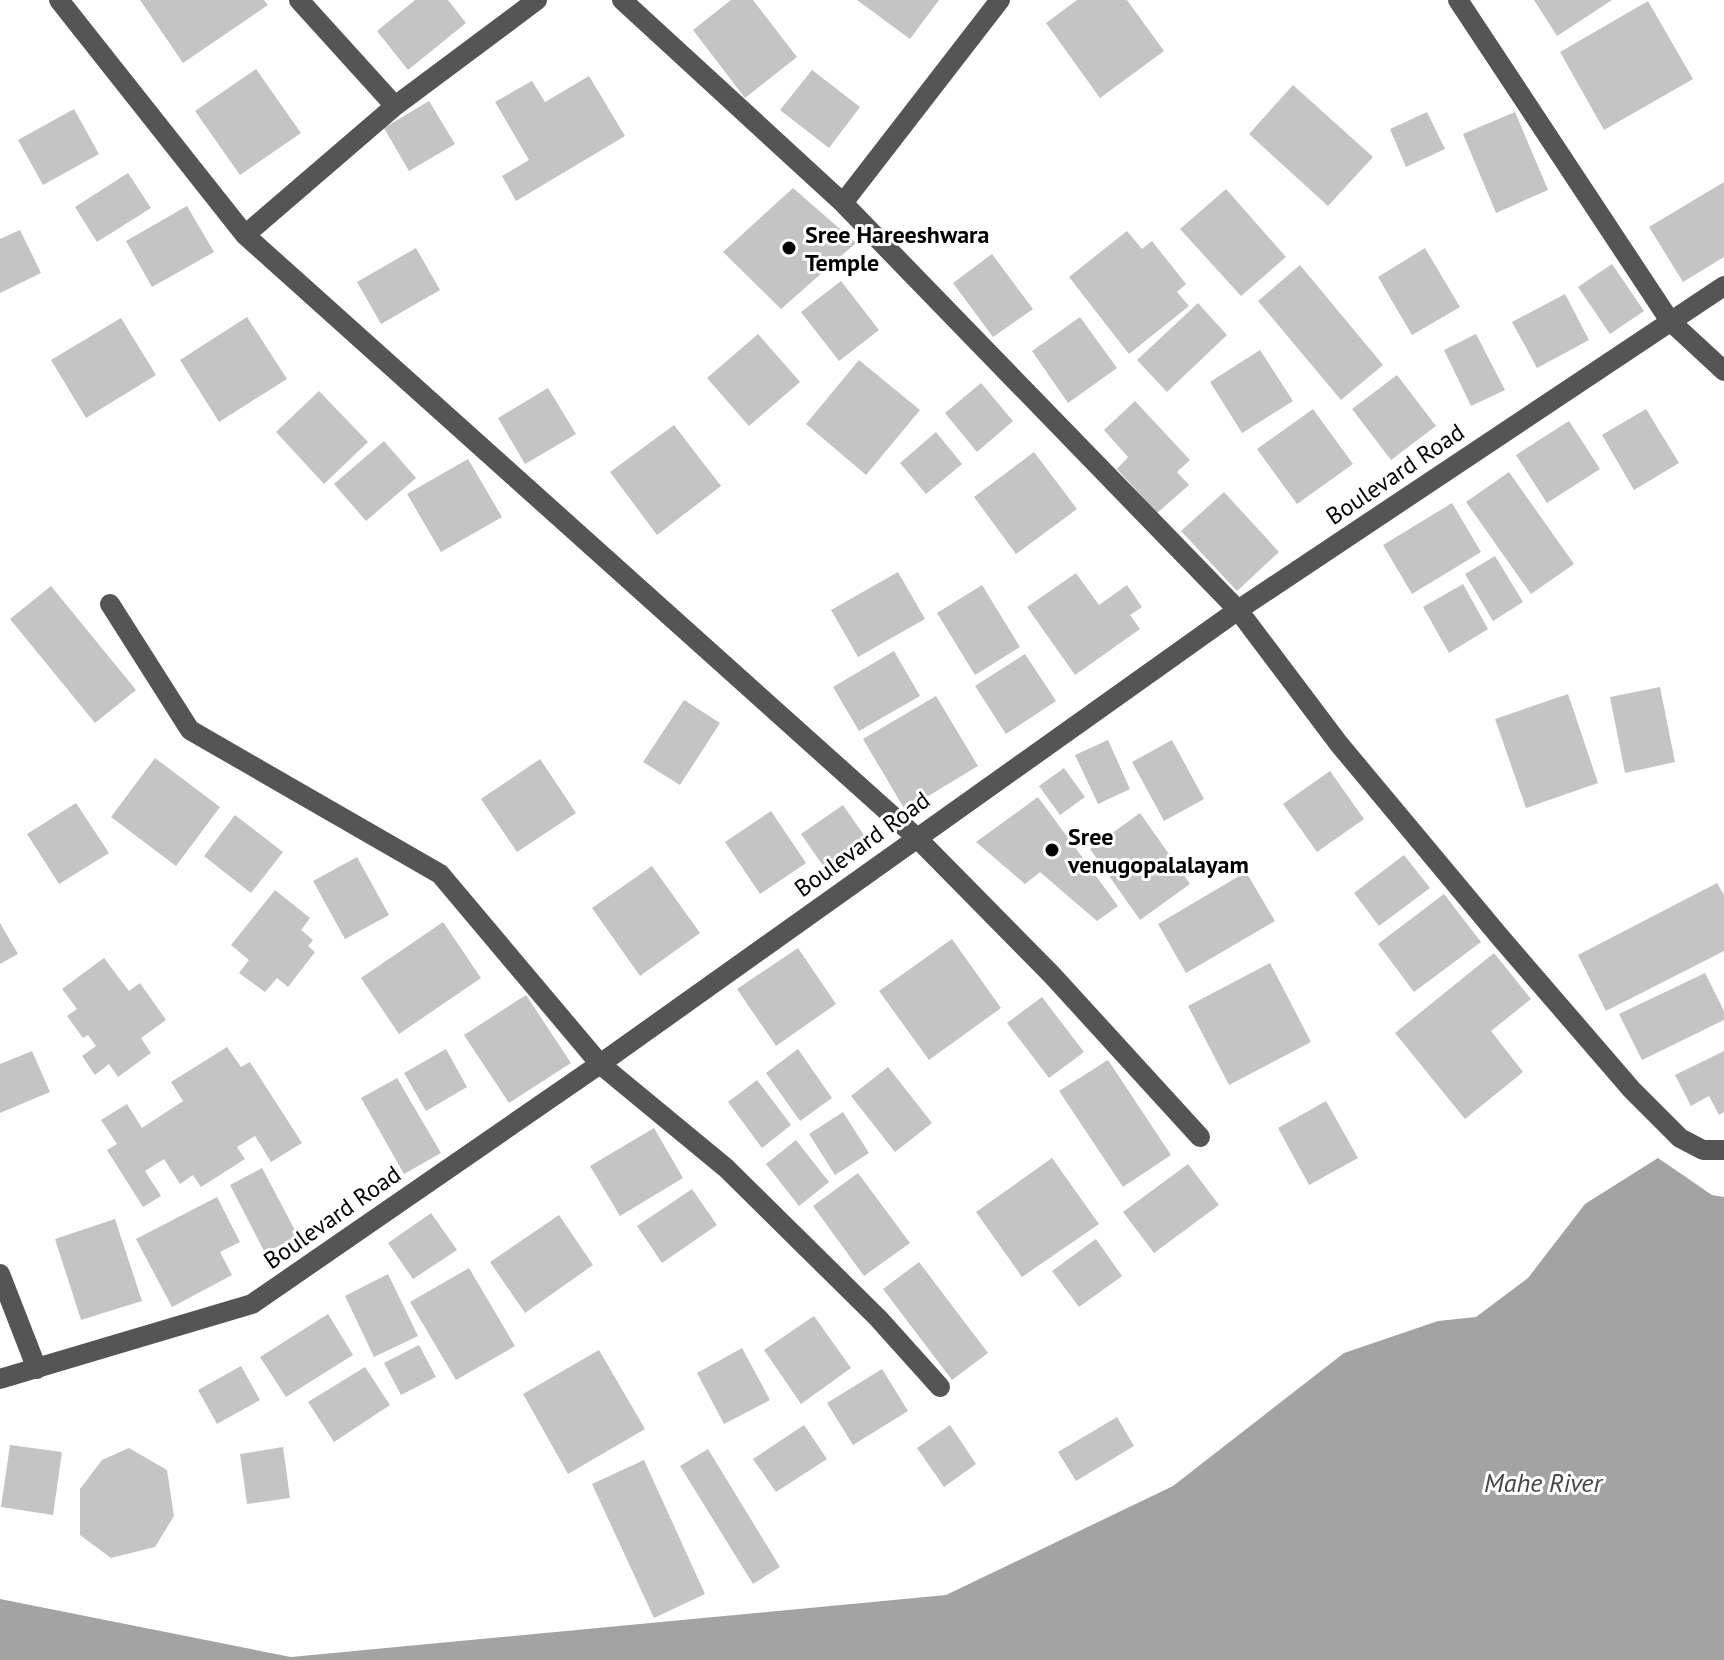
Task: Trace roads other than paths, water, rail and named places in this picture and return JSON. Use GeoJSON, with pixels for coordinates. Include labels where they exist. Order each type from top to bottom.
{"type":"FeatureCollection","features":[{"type":"Feature","properties":{"kind":"street"},"geometry":{"type":"LineString","coordinates":[[59,0],[245,235],[916,837],[1052,975],[1200,1137]]}},
{"type":"Feature","properties":{"kind":"street"},"geometry":{"type":"LineString","coordinates":[[299,0],[395,106]]}},
{"type":"Feature","properties":{"kind":"street"},"geometry":{"type":"LineString","coordinates":[[245,235],[395,106],[537,0]]}},
{"type":"Feature","properties":{"kind":"street"},"geometry":{"type":"LineString","coordinates":[[622,0],[843,203],[1238,610],[1339,744],[1632,1090],[1680,1138],[1703,1150],[1724,1150]]}},
{"type":"Feature","properties":{"kind":"street"},"geometry":{"type":"LineString","coordinates":[[843,203],[1000,0]]}},
{"type":"Feature","properties":{"kind":"street"},"geometry":{"type":"LineString","coordinates":[[1458,0],[1670,321],[1724,371]]}},
{"type":"Feature","properties":{"kind":"street","name":"Boulevard Road"},"geometry":{"type":"LineString","coordinates":[[0,1379],[252,1304],[600,1064],[1238,610],[1724,286]]}},
{"type":"Feature","properties":{"kind":"street"},"geometry":{"type":"LineString","coordinates":[[110,604],[190,730],[440,874],[600,1064],[726,1168],[878,1318],[940,1387]]}},
{"type":"Feature","properties":{"kind":"street"},"geometry":{"type":"LineString","coordinates":[[0,1274],[37,1369]]}},
{"type":"Feature","properties":{"kind":"water","name":"Mahe River"},"geometry":{"type":"Polygon","coordinates":[[[1658,1158],[1712,1195],[1724,1197],[1724,1660],[0,1660],[0,1599],[291,1657],[946,1595],[1173,1486],[1344,1353],[1438,1321],[1476,1317],[1528,1278],[1585,1204],[1658,1158]]]}},
{"type":"Feature","properties":{"kind":"place","name":"Sree Hareeshwara Temple"},"geometry":{"type":"Point","coordinates":[789,248]}},
{"type":"Feature","properties":{"kind":"place","name":"Sree venugopalalayam"},"geometry":{"type":"Point","coordinates":[1052,850]}}]}
